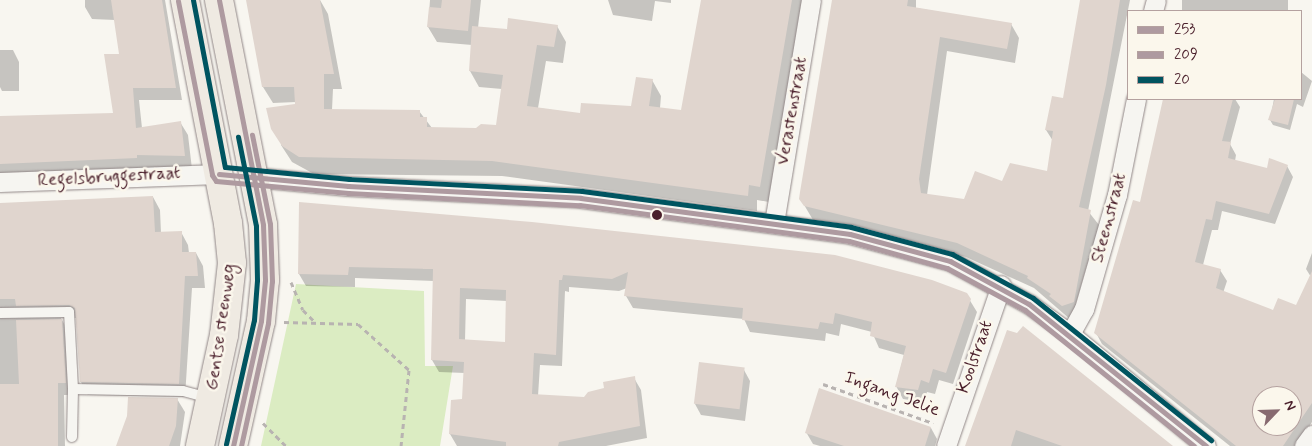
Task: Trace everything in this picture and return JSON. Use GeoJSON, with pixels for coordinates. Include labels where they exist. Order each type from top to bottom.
{"type":"FeatureCollection","features":[{"type":"Feature","properties":{"kind":"main road","name":"Gentse steenweg"},"geometry":{"type":"LineString","coordinates":[[185,0],[219,174],[232,263],[224,335],[200,446]]}},
{"type":"Feature","properties":{"kind":"main road","name":"Gentse steenweg"},"geometry":{"type":"LineString","coordinates":[[219,0],[263,225],[264,280],[261,321],[233,446]]}},
{"type":"Feature","properties":{"kind":"main road"},"geometry":{"type":"LineString","coordinates":[[219,174],[253,176]]}},
{"type":"Feature","properties":{"kind":"street","name":"Verastenstraat"},"geometry":{"type":"LineString","coordinates":[[774,223],[811,0]]}},
{"type":"Feature","properties":{"kind":"street","name":"Steenstraat"},"geometry":{"type":"LineString","coordinates":[[1070,334],[1084,309],[1117,195],[1136,100]]}},
{"type":"Feature","properties":{"kind":"street","name":"Regelsbruggestraat"},"geometry":{"type":"LineString","coordinates":[[0,182],[219,174]]}},
{"type":"Feature","properties":{"kind":"street"},"geometry":{"type":"LineString","coordinates":[[253,176],[348,186],[581,198],[850,234],[950,261],[1001,285],[1070,334],[1206,446]]}},
{"type":"Feature","properties":{"kind":"street","name":"Koolstraat"},"geometry":{"type":"LineString","coordinates":[[948,438],[1001,285]]}},
{"type":"Feature","properties":{"kind":"street"},"geometry":{"type":"LineString","coordinates":[[1304,446],[1312,435]]}},
{"type":"Feature","properties":{"kind":"lane"},"geometry":{"type":"LineString","coordinates":[[0,313],[69,312],[73,389],[72,437]]}},
{"type":"Feature","properties":{"kind":"lane"},"geometry":{"type":"LineString","coordinates":[[73,389],[183,391],[211,398]]}},
{"type":"Feature","properties":{"kind":"path"},"geometry":{"type":"LineString","coordinates":[[291,280],[303,310],[316,323]]}},
{"type":"Feature","properties":{"kind":"path"},"geometry":{"type":"LineString","coordinates":[[261,321],[358,324],[409,370],[401,446]]}},
{"type":"Feature","properties":{"kind":"path","name":"Ingang Jelie"},"geometry":{"type":"LineString","coordinates":[[823,384],[948,438]]}},
{"type":"Feature","properties":{"kind":"green space"},"geometry":{"type":"Polygon","coordinates":[[[296,284],[424,291],[425,366],[453,366],[440,446],[261,446],[296,284]]]}},
{"type":"Feature","properties":{"kind":"building"},"geometry":{"type":"Polygon","coordinates":[[[111,0],[162,0],[176,88],[133,88],[136,128],[181,121],[185,156],[137,155],[137,158],[0,164],[0,116],[113,113],[104,54],[119,54],[111,0]]]}},
{"type":"Feature","properties":{"kind":"building"},"geometry":{"type":"Polygon","coordinates":[[[246,0],[320,0],[334,74],[324,74],[324,109],[420,110],[420,117],[427,117],[427,127],[476,128],[481,124],[496,125],[503,75],[469,71],[472,26],[507,29],[508,18],[558,25],[554,47],[537,45],[527,106],[580,113],[581,103],[631,106],[636,77],[653,79],[649,106],[681,110],[701,0],[792,0],[760,187],[749,185],[748,196],[492,161],[299,157],[282,146],[271,129],[266,108],[295,104],[294,87],[262,87],[246,0]]]}},
{"type":"Feature","properties":{"kind":"building"},"geometry":{"type":"Polygon","coordinates":[[[442,0],[471,0],[468,31],[427,27],[429,7],[441,8],[442,0]]]}},
{"type":"Feature","properties":{"kind":"building"},"geometry":{"type":"Polygon","coordinates":[[[832,0],[908,0],[907,6],[1012,23],[1007,49],[940,37],[919,179],[921,193],[964,199],[975,171],[1002,181],[1010,163],[1047,171],[1053,131],[1045,130],[1052,96],[1063,98],[1080,0],[1120,0],[1106,85],[1079,207],[1091,210],[1074,302],[1062,306],[1049,296],[1051,294],[1027,278],[1028,276],[957,243],[804,206],[799,199],[832,0]]]}},
{"type":"Feature","properties":{"kind":"building"},"geometry":{"type":"Polygon","coordinates":[[[1163,100],[1233,100],[1222,141],[1231,142],[1228,158],[1267,168],[1269,158],[1288,165],[1269,214],[1216,201],[1212,220],[1206,219],[1195,262],[1221,269],[1216,288],[1273,310],[1278,298],[1296,305],[1312,271],[1312,403],[1302,418],[1302,386],[1252,386],[1252,436],[1290,436],[1283,446],[1236,446],[1094,333],[1133,200],[1140,202],[1163,100]]]}},
{"type":"Feature","properties":{"kind":"building"},"geometry":{"type":"Polygon","coordinates":[[[1275,100],[1294,100],[1288,125],[1268,120],[1275,100]]]}},
{"type":"Feature","properties":{"kind":"building"},"geometry":{"type":"Polygon","coordinates":[[[153,196],[155,232],[182,231],[182,252],[196,252],[198,276],[185,276],[179,384],[80,382],[75,308],[69,305],[16,306],[15,299],[0,299],[0,203],[153,196]]]}},
{"type":"Feature","properties":{"kind":"building"},"geometry":{"type":"Polygon","coordinates":[[[299,202],[532,222],[835,255],[932,280],[967,293],[971,299],[946,373],[933,369],[929,383],[921,380],[918,390],[895,387],[906,346],[870,336],[872,322],[835,313],[833,324],[820,322],[818,329],[742,320],[743,308],[624,296],[628,272],[612,279],[563,275],[562,280],[559,280],[556,355],[534,353],[532,394],[584,397],[588,392],[604,388],[603,382],[635,376],[640,426],[559,442],[558,446],[506,446],[506,442],[449,434],[451,400],[462,399],[464,362],[431,360],[433,269],[349,267],[348,275],[298,274],[299,202]],[[460,288],[459,339],[505,342],[506,290],[460,288]]]}},
{"type":"Feature","properties":{"kind":"building"},"geometry":{"type":"Polygon","coordinates":[[[62,319],[66,383],[58,383],[58,446],[0,446],[0,384],[19,384],[16,320],[62,319]]]}},
{"type":"Feature","properties":{"kind":"building"},"geometry":{"type":"Polygon","coordinates":[[[1023,326],[1173,446],[1062,446],[1016,430],[1011,446],[965,446],[1007,330],[1017,333],[1023,326]]]}},
{"type":"Feature","properties":{"kind":"building"},"geometry":{"type":"Polygon","coordinates":[[[699,362],[745,368],[740,409],[694,404],[699,362]]]}},
{"type":"Feature","properties":{"kind":"building"},"geometry":{"type":"Polygon","coordinates":[[[819,388],[931,427],[925,446],[844,446],[805,433],[819,388]]]}},
{"type":"Feature","properties":{"kind":"building"},"geometry":{"type":"Polygon","coordinates":[[[128,397],[178,398],[176,426],[169,446],[116,446],[127,416],[128,397]]]}},
{"type":"Feature","properties":{"kind":"transit line","name":"20"},"geometry":{"type":"LineString","coordinates":[[193,0],[225,167],[349,179],[582,191],[851,227],[952,254],[1033,298],[1211,440]]}},
{"type":"Feature","properties":{"kind":"transit line","name":"253"},"geometry":{"type":"LineString","coordinates":[[219,0],[263,225],[265,280],[261,321],[233,446]]}},
{"type":"Feature","properties":{"kind":"transit line","name":"209"},"geometry":{"type":"LineString","coordinates":[[178,1],[212,175],[216,181],[348,193],[580,205],[849,241],[947,268],[1025,310],[1194,446]]}},
{"type":"Feature","properties":{"kind":"transit line","name":"209"},"geometry":{"type":"LineString","coordinates":[[241,446],[268,323],[272,281],[270,224],[252,135]]}},
{"type":"Feature","properties":{"kind":"transit line","name":"20"},"geometry":{"type":"LineString","coordinates":[[226,444],[254,320],[257,280],[256,226],[238,137]]}},
{"type":"Feature","properties":{"kind":"transit line","name":"253"},"geometry":{"type":"LineString","coordinates":[[219,174],[348,186],[581,198],[850,234],[950,261],[1029,304],[1206,446]]}}]}
